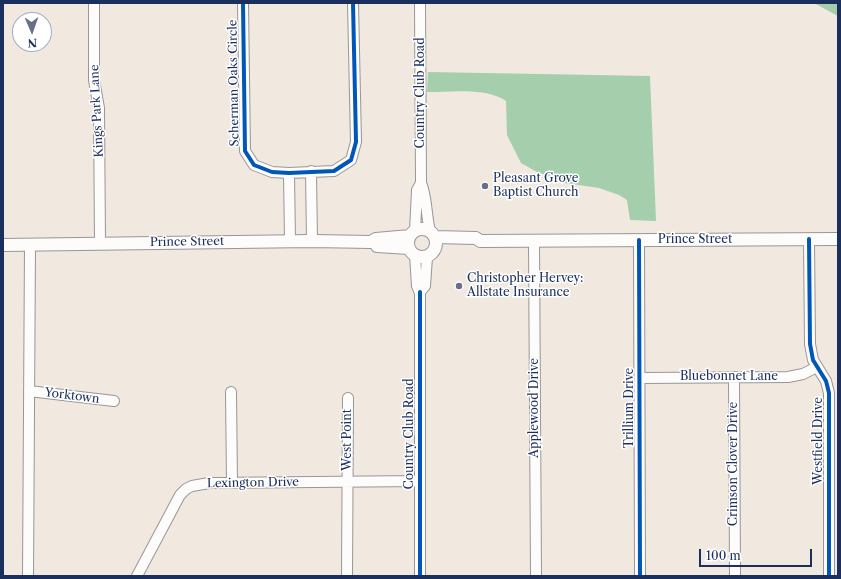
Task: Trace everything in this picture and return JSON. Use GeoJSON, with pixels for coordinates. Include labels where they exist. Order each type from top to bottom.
{"type":"FeatureCollection","features":[{"type":"Feature","properties":{"kind":"main road","name":"Prince Street"},"geometry":{"type":"LineString","coordinates":[[3,245],[312,241],[371,242],[376,246],[476,238],[480,241],[838,239]]}},
{"type":"Feature","properties":{"kind":"street","name":"Kings Park Lane"},"geometry":{"type":"LineString","coordinates":[[94,3],[94,80],[99,108],[100,243]]}},
{"type":"Feature","properties":{"kind":"street","name":"Scherman Oaks Circle"},"geometry":{"type":"LineString","coordinates":[[243,3],[245,151],[254,165],[272,172],[289,173],[334,171],[351,160],[356,142],[353,3]]}},
{"type":"Feature","properties":{"kind":"street","name":"Country Club Road"},"geometry":{"type":"LineString","coordinates":[[420,3],[421,182],[424,190],[425,207],[417,286],[420,292],[420,576]]}},
{"type":"Feature","properties":{"kind":"street"},"geometry":{"type":"LineString","coordinates":[[311,172],[312,241]]}},
{"type":"Feature","properties":{"kind":"street"},"geometry":{"type":"LineString","coordinates":[[289,173],[290,241]]}},
{"type":"Feature","properties":{"kind":"street","name":"Country Club Road"},"geometry":{"type":"LineString","coordinates":[[421,182],[417,190],[422,243]]}},
{"type":"Feature","properties":{"kind":"street","name":"Westfield Drive"},"geometry":{"type":"LineString","coordinates":[[809,239],[810,344],[813,360],[826,381],[829,393],[830,576]]}},
{"type":"Feature","properties":{"kind":"street","name":"Trillium Drive"},"geometry":{"type":"LineString","coordinates":[[639,240],[640,576]]}},
{"type":"Feature","properties":{"kind":"street","name":"Applewood Drive"},"geometry":{"type":"LineString","coordinates":[[534,241],[536,576]]}},
{"type":"Feature","properties":{"kind":"street"},"geometry":{"type":"LineString","coordinates":[[28,576],[30,245]]}},
{"type":"Feature","properties":{"kind":"street","name":"Bluebonnet Lane"},"geometry":{"type":"LineString","coordinates":[[640,378],[796,376],[817,367]]}},
{"type":"Feature","properties":{"kind":"street","name":"Crimson Clover Drive"},"geometry":{"type":"LineString","coordinates":[[734,377],[735,576]]}},
{"type":"Feature","properties":{"kind":"street","name":"Yorktown"},"geometry":{"type":"LineString","coordinates":[[30,391],[114,401]]}},
{"type":"Feature","properties":{"kind":"street"},"geometry":{"type":"LineString","coordinates":[[231,392],[232,483]]}},
{"type":"Feature","properties":{"kind":"street","name":"West Point"},"geometry":{"type":"LineString","coordinates":[[347,576],[348,398]]}},
{"type":"Feature","properties":{"kind":"street","name":"Lexington Drive"},"geometry":{"type":"LineString","coordinates":[[137,576],[175,503],[186,489],[200,484],[420,481]]}},
{"type":"Feature","properties":{"kind":"green space"},"geometry":{"type":"Polygon","coordinates":[[[814,3],[838,3],[838,16],[836,15],[814,3]]]}},
{"type":"Feature","properties":{"kind":"green space"},"geometry":{"type":"Polygon","coordinates":[[[428,72],[650,76],[656,221],[630,220],[627,200],[619,195],[599,188],[565,183],[537,172],[521,163],[507,135],[506,101],[489,94],[479,92],[427,92],[428,72]]]}},
{"type":"Feature","properties":{"kind":"cycle path"},"geometry":{"type":"LineString","coordinates":[[243,3],[245,151],[254,165],[272,172],[289,173],[334,171],[351,160],[356,142],[353,3]]}},
{"type":"Feature","properties":{"kind":"cycle path"},"geometry":{"type":"LineString","coordinates":[[809,239],[810,344],[813,360],[826,381],[829,393],[829,576]]}},
{"type":"Feature","properties":{"kind":"cycle path"},"geometry":{"type":"LineString","coordinates":[[639,240],[640,576]]}},
{"type":"Feature","properties":{"kind":"cycle path"},"geometry":{"type":"LineString","coordinates":[[420,292],[420,576]]}},
{"type":"Feature","properties":{"kind":"place","name":"Pleasant Grove Baptist Church"},"geometry":{"type":"Point","coordinates":[485,186]}},
{"type":"Feature","properties":{"kind":"place","name":"Christopher Hervey: Allstate Insurance"},"geometry":{"type":"Point","coordinates":[459,286]}}]}
